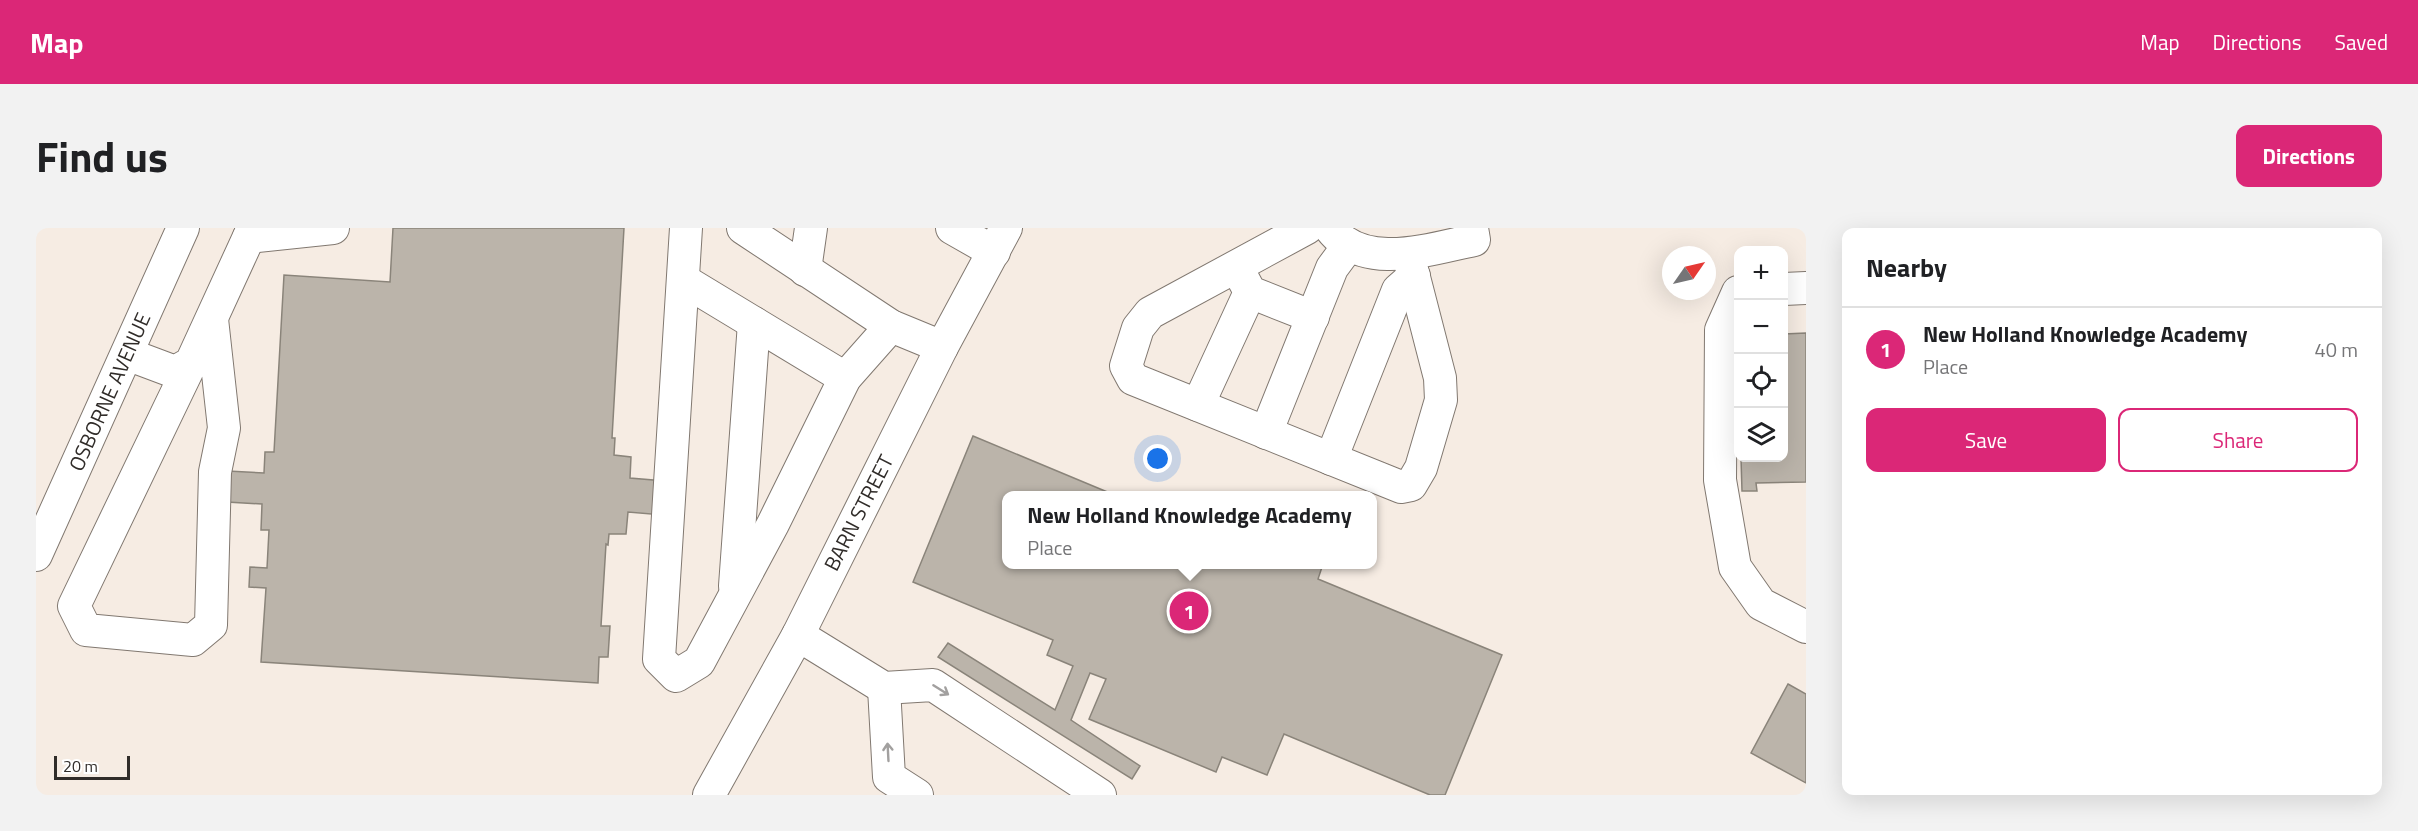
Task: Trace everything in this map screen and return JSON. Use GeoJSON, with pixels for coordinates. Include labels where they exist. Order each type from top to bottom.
{"type":"FeatureCollection","features":[{"type":"Feature","properties":{"kind":"street","name":"OSBORNE AVENUE"},"geometry":{"type":"LineString","coordinates":[[36,555],[183,228]]}},
{"type":"Feature","properties":{"kind":"street"},"geometry":{"type":"LineString","coordinates":[[212,319],[224,428],[215,472],[211,625],[193,640],[86,630],[74,606],[251,233],[333,228]]}},
{"type":"Feature","properties":{"kind":"street"},"geometry":{"type":"LineString","coordinates":[[686,228],[659,659],[676,676],[699,662],[734,598],[845,378],[891,326]]}},
{"type":"Feature","properties":{"kind":"street"},"geometry":{"type":"LineString","coordinates":[[743,228],[891,326],[942,347]]}},
{"type":"Feature","properties":{"kind":"street"},"geometry":{"type":"LineString","coordinates":[[805,270],[811,228]]}},
{"type":"Feature","properties":{"kind":"street"},"geometry":{"type":"LineString","coordinates":[[952,228],[1000,240]]}},
{"type":"Feature","properties":{"kind":"street"},"geometry":{"type":"LineString","coordinates":[[1307,228],[1243,279],[1150,313],[1138,327],[1126,366],[1133,380],[1401,487],[1411,485],[1421,468],[1441,400],[1440,378],[1411,265]]}},
{"type":"Feature","properties":{"kind":"street"},"geometry":{"type":"LineString","coordinates":[[1331,459],[1398,290],[1411,265],[1473,234]]}},
{"type":"Feature","properties":{"kind":"street"},"geometry":{"type":"LineString","coordinates":[[1266,433],[1332,268],[1339,237],[1411,265]]}},
{"type":"Feature","properties":{"kind":"street","name":"BARN STREET"},"geometry":{"type":"LineString","coordinates":[[709,795],[798,635],[942,347],[1000,240]]}},
{"type":"Feature","properties":{"kind":"street"},"geometry":{"type":"LineString","coordinates":[[1243,279],[1313,317]]}},
{"type":"Feature","properties":{"kind":"street"},"geometry":{"type":"LineString","coordinates":[[1197,405],[1243,279]]}},
{"type":"Feature","properties":{"kind":"street"},"geometry":{"type":"LineString","coordinates":[[683,280],[845,378]]}},
{"type":"Feature","properties":{"kind":"street"},"geometry":{"type":"LineString","coordinates":[[1788,289],[1806,288]]}},
{"type":"Feature","properties":{"kind":"street"},"geometry":{"type":"LineString","coordinates":[[1734,300],[1721,330],[1720,480],[1735,567],[1761,604],[1806,627]]}},
{"type":"Feature","properties":{"kind":"street"},"geometry":{"type":"LineString","coordinates":[[734,598],[754,323]]}},
{"type":"Feature","properties":{"kind":"street"},"geometry":{"type":"LineString","coordinates":[[127,354],[175,372],[191,363]]}},
{"type":"Feature","properties":{"kind":"street"},"geometry":{"type":"LineString","coordinates":[[798,635],[884,688],[933,685],[1100,795]]}},
{"type":"Feature","properties":{"kind":"street"},"geometry":{"type":"LineString","coordinates":[[884,688],[889,777],[917,795]]}},
{"type":"Feature","properties":{"kind":"building"},"geometry":{"type":"Polygon","coordinates":[[[393,228],[624,228],[612,438],[615,438],[614,455],[631,457],[630,478],[665,481],[663,515],[628,512],[626,534],[609,534],[608,545],[606,544],[601,626],[610,626],[608,657],[599,657],[598,683],[261,662],[266,588],[249,587],[250,567],[267,568],[269,530],[261,530],[262,504],[227,502],[228,471],[264,473],[265,452],[274,452],[284,275],[390,282],[393,228]]]}},
{"type":"Feature","properties":{"kind":"building"},"geometry":{"type":"Polygon","coordinates":[[[1806,333],[1806,482],[1756,483],[1757,491],[1742,491],[1741,462],[1788,462],[1788,334],[1806,333]]]}},
{"type":"Feature","properties":{"kind":"building"},"geometry":{"type":"Polygon","coordinates":[[[973,436],[1105,491],[1002,491],[1002,569],[1321,569],[1318,579],[1502,655],[1445,795],[1430,795],[1284,734],[1267,775],[1222,757],[1216,772],[1089,719],[1106,679],[1090,673],[1071,720],[1140,766],[1132,779],[938,657],[948,643],[1055,710],[1073,666],[1047,655],[1053,640],[913,582],[973,436]]]}},
{"type":"Feature","properties":{"kind":"building"},"geometry":{"type":"Polygon","coordinates":[[[1788,684],[1806,694],[1806,783],[1751,753],[1788,684]]]}},
{"type":"Feature","properties":{"kind":"place","name":"New Holland Knowledge Academy"},"geometry":{"type":"Point","coordinates":[1189,611]}}]}
